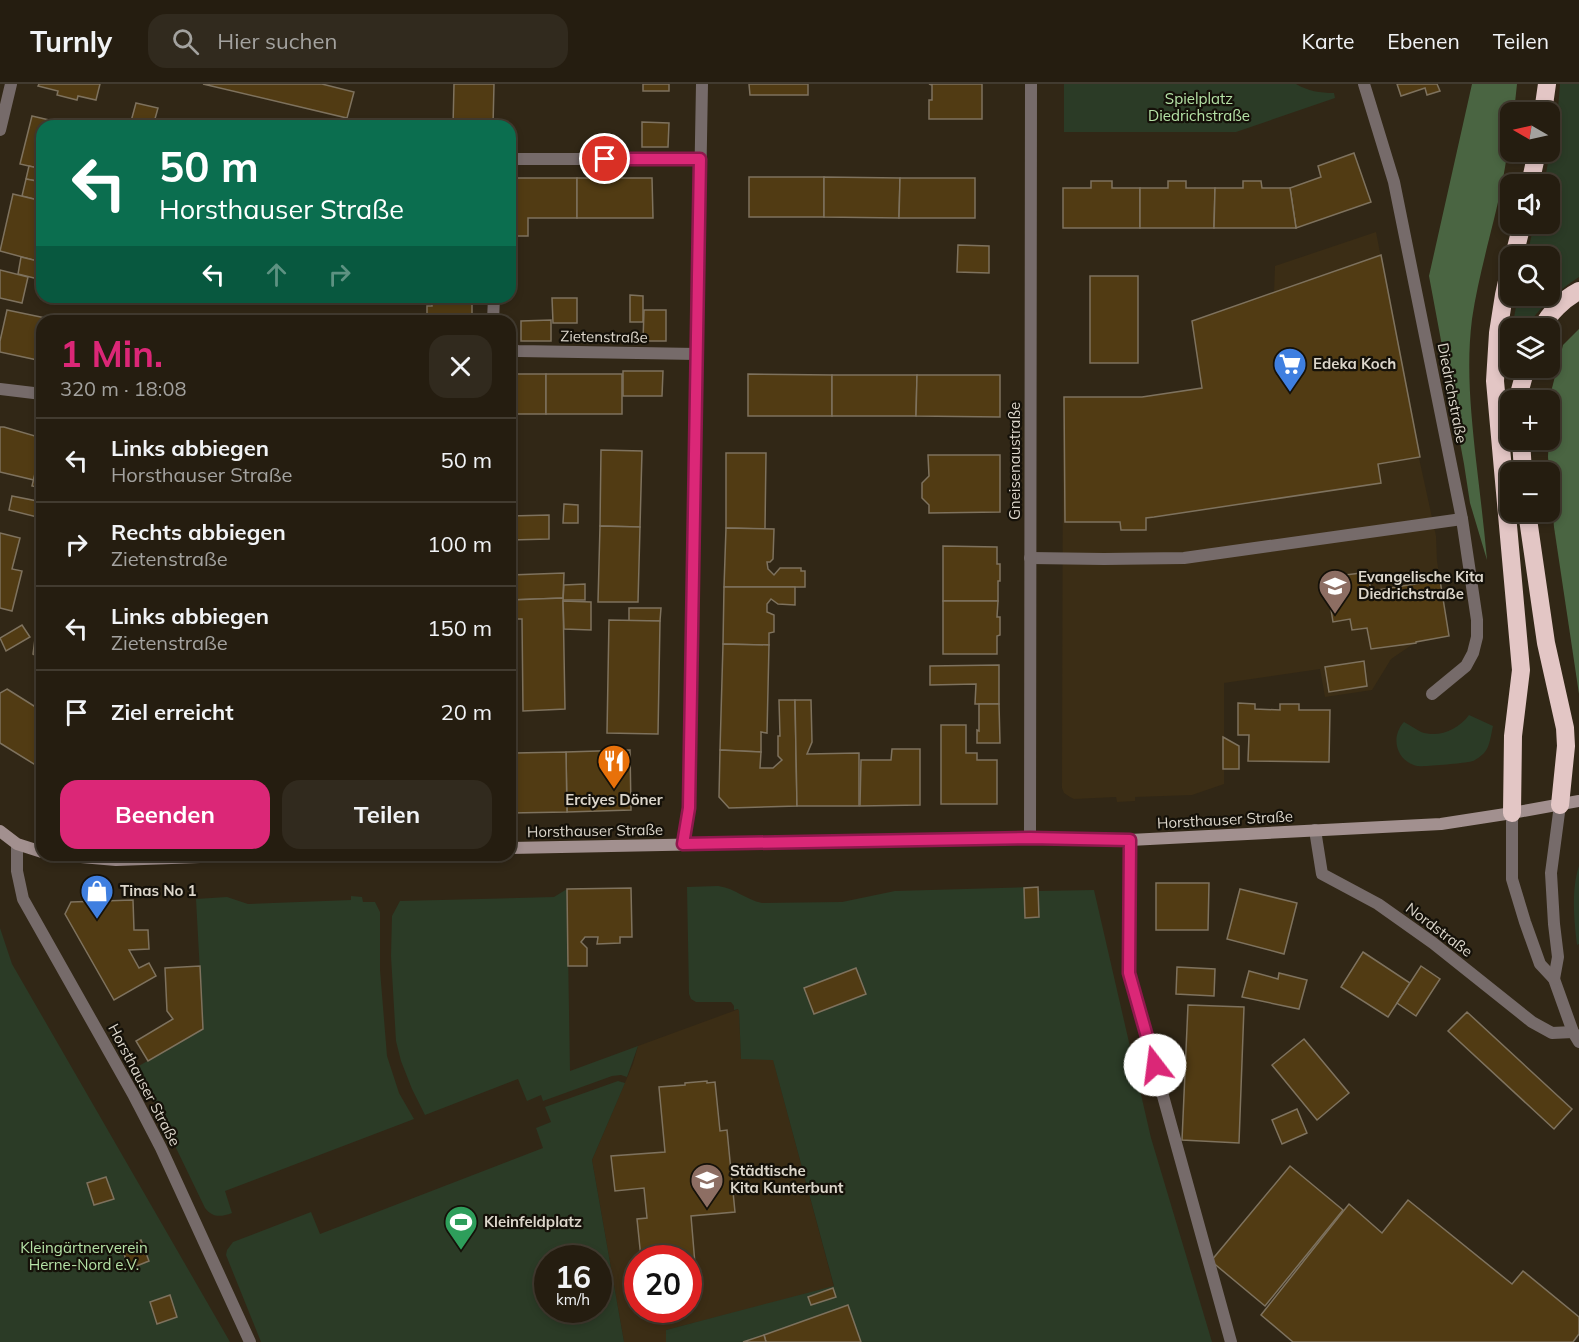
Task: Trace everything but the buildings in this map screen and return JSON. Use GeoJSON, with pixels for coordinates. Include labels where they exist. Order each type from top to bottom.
{"type":"FeatureCollection","features":[{"type":"Feature","properties":{"kind":"highway"},"geometry":{"type":"LineString","coordinates":[[1544,102],[1547,84]]}},
{"type":"Feature","properties":{"kind":"highway"},"geometry":{"type":"LineString","coordinates":[[1547,318],[1570,296],[1579,291]]}},
{"type":"Feature","properties":{"kind":"highway"},"geometry":{"type":"LineString","coordinates":[[1502,306],[1494,381],[1521,670],[1513,736],[1512,813]]}},
{"type":"Feature","properties":{"kind":"highway"},"geometry":{"type":"LineString","coordinates":[[1528,522],[1546,643],[1564,728],[1566,746],[1560,805]]}},
{"type":"Feature","properties":{"kind":"main road","name":"Horsthauser Straße"},"geometry":{"type":"LineString","coordinates":[[516,848],[1030,838],[1130,840],[1441,824],[1579,801]]}},
{"type":"Feature","properties":{"kind":"main road"},"geometry":{"type":"LineString","coordinates":[[0,831],[18,844],[36,850]]}},
{"type":"Feature","properties":{"kind":"street"},"geometry":{"type":"LineString","coordinates":[[0,130],[11,84]]}},
{"type":"Feature","properties":{"kind":"street"},"geometry":{"type":"LineString","coordinates":[[683,844],[689,808],[702,84]]}},
{"type":"Feature","properties":{"kind":"street","name":"Gneisenaustraße"},"geometry":{"type":"LineString","coordinates":[[1030,838],[1031,84]]}},
{"type":"Feature","properties":{"kind":"street","name":"Diedrichstraße"},"geometry":{"type":"LineString","coordinates":[[1364,84],[1394,182],[1462,519],[1478,620],[1477,638],[1466,666],[1432,694]]}},
{"type":"Feature","properties":{"kind":"street"},"geometry":{"type":"LineString","coordinates":[[516,159],[700,159]]}},
{"type":"Feature","properties":{"kind":"street","name":"Zietenstraße"},"geometry":{"type":"LineString","coordinates":[[516,351],[697,354]]}},
{"type":"Feature","properties":{"kind":"street"},"geometry":{"type":"LineString","coordinates":[[0,389],[36,393]]}},
{"type":"Feature","properties":{"kind":"street"},"geometry":{"type":"LineString","coordinates":[[1030,558],[1104,560],[1184,558],[1462,519]]}},
{"type":"Feature","properties":{"kind":"street","name":"Nordstraße"},"geometry":{"type":"LineString","coordinates":[[1554,979],[1558,957],[1551,873],[1560,805]]}},
{"type":"Feature","properties":{"kind":"street","name":"Nordstraße"},"geometry":{"type":"LineString","coordinates":[[1512,813],[1512,879],[1540,964],[1554,979],[1576,1037]]}},
{"type":"Feature","properties":{"kind":"street","name":"Nordstraße"},"geometry":{"type":"LineString","coordinates":[[1315,830],[1322,873],[1378,904],[1433,943],[1532,1022],[1552,1033],[1576,1037]]}},
{"type":"Feature","properties":{"kind":"street"},"geometry":{"type":"LineString","coordinates":[[1130,840],[1129,973],[1231,1342]]}},
{"type":"Feature","properties":{"kind":"street","name":"Horsthauser Straße"},"geometry":{"type":"LineString","coordinates":[[18,844],[17,871],[23,899],[161,1148],[250,1342]]}},
{"type":"Feature","properties":{"kind":"shaded area"},"geometry":{"type":"Polygon","coordinates":[[[1376,232],[1436,536],[1437,561],[1449,636],[1416,642],[1391,659],[1372,690],[1325,697],[1320,669],[1224,683],[1224,784],[1192,795],[1135,797],[1135,801],[1117,802],[1116,797],[1074,799],[1070,797],[1064,793],[1062,788],[1063,397],[1142,397],[1202,388],[1274,293],[1275,266],[1376,232]]]}},
{"type":"Feature","properties":{"kind":"shaded area","name":"Städtische Kita Kunterbunt"},"geometry":{"type":"Polygon","coordinates":[[[739,1009],[741,1059],[773,1059],[834,1287],[702,1321],[702,1245],[624,1245],[624,1323],[693,1323],[666,1330],[666,1342],[624,1342],[612,1274],[612,1245],[607,1245],[592,1160],[633,1064],[638,1046],[739,1009]]]}},
{"type":"Feature","properties":{"kind":"green space","name":"Spielplatz Diedrichstraße"},"geometry":{"type":"Polygon","coordinates":[[[1064,84],[1296,84],[1314,91],[1334,93],[1335,98],[1236,132],[1064,132],[1064,84]]]}},
{"type":"Feature","properties":{"kind":"green space"},"geometry":{"type":"Polygon","coordinates":[[[1472,84],[1517,84],[1515,102],[1500,102],[1500,162],[1505,162],[1504,174],[1500,174],[1500,195],[1477,293],[1470,337],[1471,407],[1487,560],[1470,503],[1429,276],[1472,84]]]}},
{"type":"Feature","properties":{"kind":"green space"},"geometry":{"type":"Polygon","coordinates":[[[1560,84],[1579,84],[1579,277],[1560,291],[1560,246],[1529,246],[1532,234],[1560,234],[1560,174],[1546,174],[1548,162],[1560,162],[1560,84]]]}},
{"type":"Feature","properties":{"kind":"green space"},"geometry":{"type":"Polygon","coordinates":[[[1516,306],[1544,306],[1534,318],[1514,318],[1516,306]]]}},
{"type":"Feature","properties":{"kind":"green space"},"geometry":{"type":"Polygon","coordinates":[[[1579,329],[1579,694],[1554,522],[1560,522],[1560,462],[1548,462],[1548,457],[1548,450],[1560,450],[1560,390],[1552,390],[1555,378],[1560,378],[1560,357],[1563,345],[1579,329]]]}},
{"type":"Feature","properties":{"kind":"green space"},"geometry":{"type":"Polygon","coordinates":[[[1469,715],[1493,726],[1486,750],[1474,760],[1454,764],[1417,766],[1400,754],[1396,741],[1404,722],[1421,732],[1435,734],[1454,729],[1469,715]]]}},
{"type":"Feature","properties":{"kind":"green space"},"geometry":{"type":"Polygon","coordinates":[[[1579,866],[1579,944],[1577,945],[1574,895],[1579,866]]]}},
{"type":"Feature","properties":{"kind":"green space"},"geometry":{"type":"Polygon","coordinates":[[[718,886],[762,903],[842,902],[895,891],[1038,887],[1039,891],[1094,890],[1151,1138],[1212,1342],[666,1342],[666,1330],[702,1323],[702,1321],[834,1286],[773,1060],[741,1059],[739,1011],[734,1010],[731,1002],[696,1002],[689,994],[687,887],[718,886]]]}},
{"type":"Feature","properties":{"kind":"green space"},"geometry":{"type":"Polygon","coordinates":[[[567,889],[570,1071],[638,1046],[627,1077],[612,1076],[543,1101],[541,1095],[527,1101],[518,1079],[425,1115],[401,1061],[396,1041],[391,956],[392,916],[400,901],[554,897],[567,889]]]}},
{"type":"Feature","properties":{"kind":"green space"},"geometry":{"type":"Polygon","coordinates":[[[351,896],[362,897],[363,902],[375,902],[380,912],[380,970],[387,1056],[399,1093],[414,1119],[225,1191],[232,1213],[214,1215],[205,1208],[137,1067],[203,1029],[196,899],[227,897],[248,904],[351,900],[351,896]]]}},
{"type":"Feature","properties":{"kind":"green space","name":"Kleingärtnerverein Herne-Nord e.V."},"geometry":{"type":"Polygon","coordinates":[[[0,928],[12,964],[230,1342],[0,1342],[0,928]]]}},
{"type":"Feature","properties":{"kind":"green space"},"geometry":{"type":"Polygon","coordinates":[[[618,1081],[625,1083],[592,1160],[607,1245],[534,1245],[534,1323],[612,1323],[612,1274],[624,1342],[261,1342],[226,1255],[233,1242],[311,1212],[320,1234],[543,1148],[536,1128],[551,1122],[545,1107],[618,1081]]]}},
{"type":"Feature","properties":{"kind":"place","name":"Edeka Koch"},"geometry":{"type":"Point","coordinates":[1290,393]}},
{"type":"Feature","properties":{"kind":"place","name":"Evangelische Kita Diedrichstraße"},"geometry":{"type":"Point","coordinates":[1335,615]}},
{"type":"Feature","properties":{"kind":"place","name":"Erciyes Döner"},"geometry":{"type":"Point","coordinates":[614,790]}},
{"type":"Feature","properties":{"kind":"place","name":"Tinas No 1"},"geometry":{"type":"Point","coordinates":[97,920]}},
{"type":"Feature","properties":{"kind":"place","name":"Städtische Kita Kunterbunt"},"geometry":{"type":"Point","coordinates":[707,1209]}},
{"type":"Feature","properties":{"kind":"place","name":"Kleinfeldplatz"},"geometry":{"type":"Point","coordinates":[461,1251]}},
{"type":"Feature","properties":{"kind":"route"},"geometry":{"type":"LineString","coordinates":[[605,159],[700,159],[689,808],[683,844],[1030,838],[1130,840],[1129,973],[1155,1065]]}}]}
